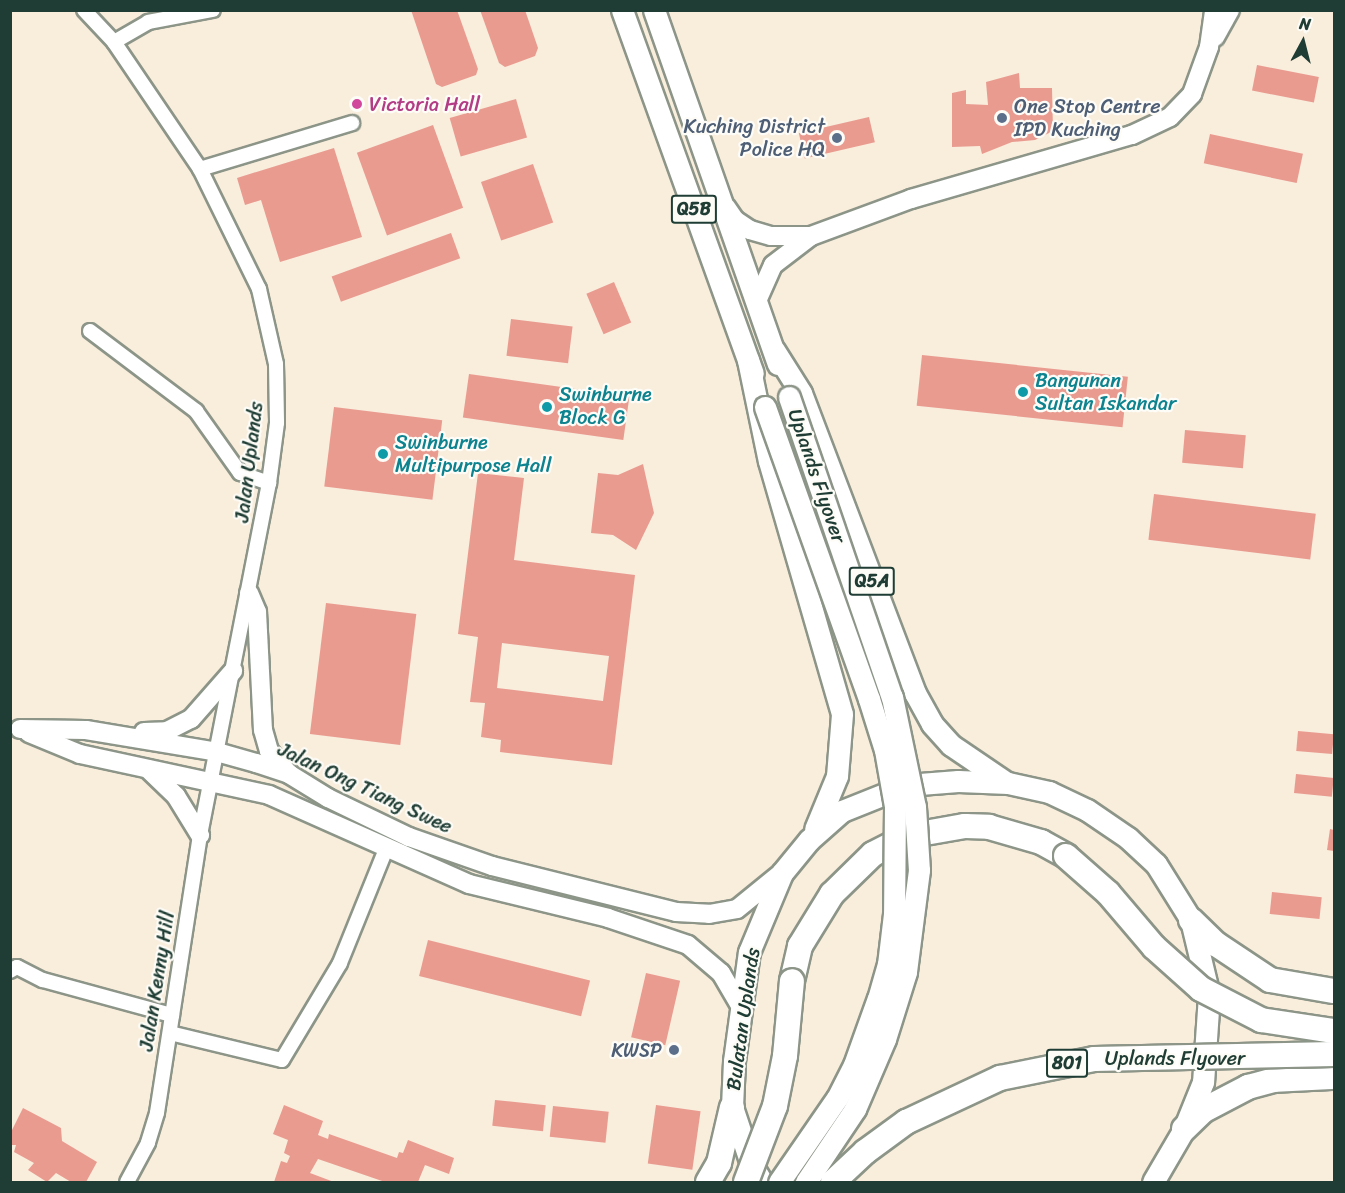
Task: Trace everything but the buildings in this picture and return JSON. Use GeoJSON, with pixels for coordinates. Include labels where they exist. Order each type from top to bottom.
{"type":"FeatureCollection","features":[{"type":"Feature","properties":{"kind":"highway"},"geometry":{"type":"LineString","coordinates":[[746,1182],[775,1106],[785,1056],[792,981],[800,946],[832,894],[873,854],[908,836],[965,826],[989,827],[1041,842],[1066,856],[1108,893],[1154,947],[1201,989],[1261,1020],[1335,1031]]}},
{"type":"Feature","properties":{"kind":"highway"},"geometry":{"type":"LineString","coordinates":[[1191,920],[1216,944],[1270,980],[1335,991]]}},
{"type":"Feature","properties":{"kind":"highway","name":"Uplands Flyover"},"geometry":{"type":"LineString","coordinates":[[833,1182],[865,1152],[906,1122],[1000,1078],[1094,1059],[1335,1054]]}},
{"type":"Feature","properties":{"kind":"highway"},"geometry":{"type":"LineString","coordinates":[[1184,1129],[1204,1110],[1248,1087],[1274,1080],[1335,1077]]}},
{"type":"Feature","properties":{"kind":"highway"},"geometry":{"type":"LineString","coordinates":[[708,1182],[719,1163],[732,1107]]}},
{"type":"Feature","properties":{"kind":"main road","name":"Q5B"},"geometry":{"type":"LineString","coordinates":[[622,10],[748,360],[769,461],[842,714],[837,776],[828,806],[809,840]]}},
{"type":"Feature","properties":{"kind":"main road","name":"Q5A"},"geometry":{"type":"LineString","coordinates":[[654,10],[726,207],[774,350],[801,393],[915,693],[932,724],[951,745],[1008,783]]}},
{"type":"Feature","properties":{"kind":"main road"},"geometry":{"type":"LineString","coordinates":[[1209,47],[1214,10]]}},
{"type":"Feature","properties":{"kind":"main road"},"geometry":{"type":"LineString","coordinates":[[757,302],[773,265],[811,236],[911,199],[1145,130],[1170,117],[1187,100],[1209,47],[1230,10]]}},
{"type":"Feature","properties":{"kind":"main road"},"geometry":{"type":"LineString","coordinates":[[726,207],[735,220],[750,230],[771,236],[811,236]]}},
{"type":"Feature","properties":{"kind":"main road","name":"Uplands Flyover"},"geometry":{"type":"LineString","coordinates":[[774,350],[892,697],[915,807],[919,870],[906,972],[885,1039],[855,1109],[806,1182]]}},
{"type":"Feature","properties":{"kind":"main road","name":"Uplands Flyover"},"geometry":{"type":"LineString","coordinates":[[748,360],[869,699],[885,750],[895,806],[894,914],[888,964],[878,998],[854,1065],[837,1098],[779,1182]]}},
{"type":"Feature","properties":{"kind":"main road"},"geometry":{"type":"LineString","coordinates":[[249,593],[257,612],[263,730],[269,750],[289,774]]}},
{"type":"Feature","properties":{"kind":"main road"},"geometry":{"type":"LineString","coordinates":[[86,730],[167,731],[191,718],[233,670]]}},
{"type":"Feature","properties":{"kind":"main road","name":"Jalan Ong Tiang Swee"},"geometry":{"type":"LineString","coordinates":[[15,727],[86,730],[217,752],[289,774],[328,798],[409,837],[492,866],[676,912],[710,914],[737,909],[782,873]]}},
{"type":"Feature","properties":{"kind":"main road","name":"Jalan Ong Tiang Swee"},"geometry":{"type":"LineString","coordinates":[[15,727],[80,754],[210,781],[283,800],[386,849],[470,884],[608,918],[688,945],[721,973],[742,1009]]}},
{"type":"Feature","properties":{"kind":"main road"},"geometry":{"type":"LineString","coordinates":[[146,768],[176,796],[200,835]]}},
{"type":"Feature","properties":{"kind":"main road","name":"Bulatan Uplands"},"geometry":{"type":"LineString","coordinates":[[762,1182],[751,1164],[732,1107],[749,952],[782,873],[809,840],[842,811],[907,785],[958,781],[1008,783],[1068,801],[1128,838],[1156,864],[1191,920],[1209,995],[1203,1082],[1184,1129],[1153,1182]]}},
{"type":"Feature","properties":{"kind":"main road"},"geometry":{"type":"LineString","coordinates":[[1167,1182],[1171,1154]]}},
{"type":"Feature","properties":{"kind":"street","name":"Jalan Uplands"},"geometry":{"type":"LineString","coordinates":[[84,10],[114,42],[200,169],[259,289],[273,341],[277,423],[269,483],[210,781]]}},
{"type":"Feature","properties":{"kind":"street"},"geometry":{"type":"LineString","coordinates":[[114,42],[148,22],[213,10]]}},
{"type":"Feature","properties":{"kind":"street"},"geometry":{"type":"LineString","coordinates":[[200,169],[351,123]]}},
{"type":"Feature","properties":{"kind":"street"},"geometry":{"type":"LineString","coordinates":[[90,331],[196,411],[240,473],[269,483]]}},
{"type":"Feature","properties":{"kind":"street","name":"Jalan Kenny Hill"},"geometry":{"type":"LineString","coordinates":[[127,1182],[148,1143],[170,1033],[210,781]]}},
{"type":"Feature","properties":{"kind":"street"},"geometry":{"type":"LineString","coordinates":[[170,1033],[282,1060],[340,963],[386,849]]}},
{"type":"Feature","properties":{"kind":"street"},"geometry":{"type":"LineString","coordinates":[[10,971],[17,968],[43,980],[172,1016]]}},
{"type":"Feature","properties":{"kind":"place","name":"Victoria Hall"},"geometry":{"type":"Point","coordinates":[357,104]}},
{"type":"Feature","properties":{"kind":"place","name":"One Stop Centre IPD Kuching"},"geometry":{"type":"Point","coordinates":[1002,118]}},
{"type":"Feature","properties":{"kind":"place","name":"Kuching District Police HQ"},"geometry":{"type":"Point","coordinates":[837,138]}},
{"type":"Feature","properties":{"kind":"place","name":"Bangunan Sultan Iskandar"},"geometry":{"type":"Point","coordinates":[1023,392]}},
{"type":"Feature","properties":{"kind":"place","name":"Swinburne Block G"},"geometry":{"type":"Point","coordinates":[547,407]}},
{"type":"Feature","properties":{"kind":"place","name":"Swinburne Multipurpose Hall"},"geometry":{"type":"Point","coordinates":[383,454]}},
{"type":"Feature","properties":{"kind":"place","name":"KWSP"},"geometry":{"type":"Point","coordinates":[674,1050]}}]}
